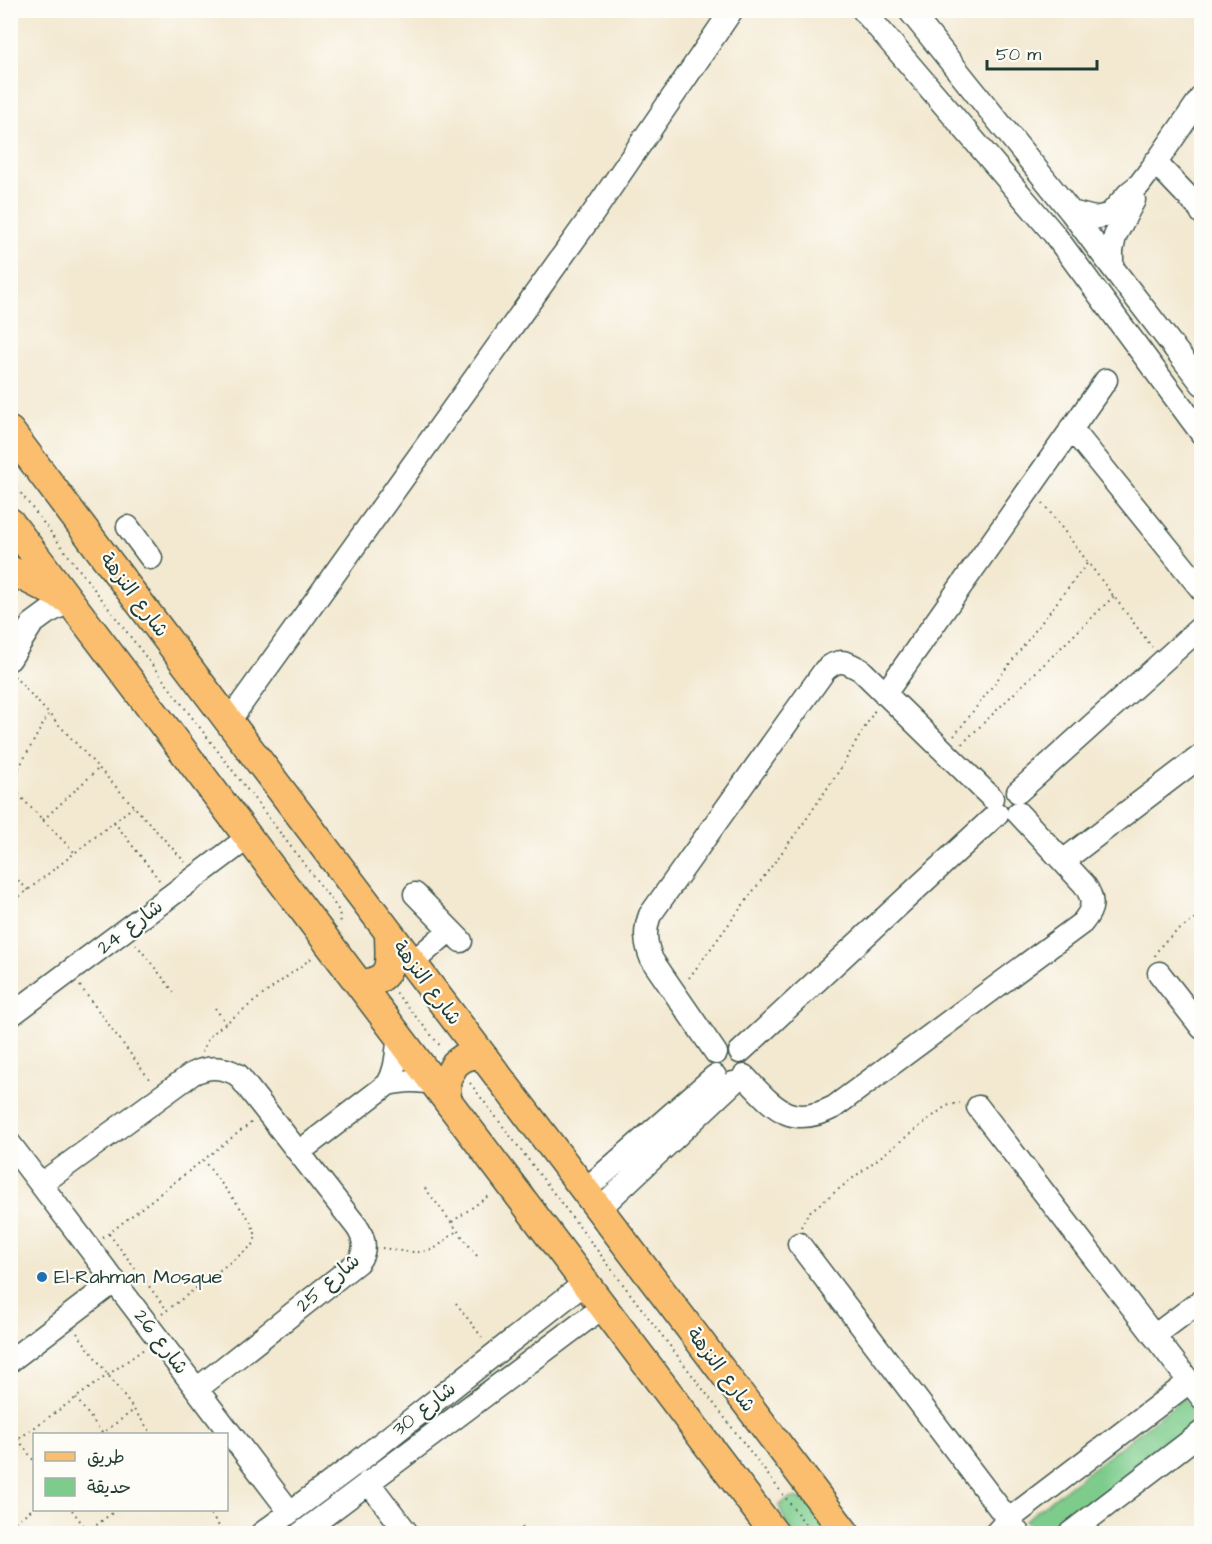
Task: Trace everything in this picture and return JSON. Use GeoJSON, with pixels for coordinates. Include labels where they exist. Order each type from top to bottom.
{"type":"FeatureCollection","features":[{"type":"Feature","properties":{"kind":"main road","name":"شارع النزهة"},"geometry":{"type":"LineString","coordinates":[[10,431],[846,1533]]}},
{"type":"Feature","properties":{"kind":"main road"},"geometry":{"type":"LineString","coordinates":[[10,522],[249,837],[335,936],[410,1028],[442,1092],[775,1533]]}},
{"type":"Feature","properties":{"kind":"main road"},"geometry":{"type":"LineString","coordinates":[[10,570],[70,601]]}},
{"type":"Feature","properties":{"kind":"main road"},"geometry":{"type":"LineString","coordinates":[[372,981],[388,969],[389,933]]}},
{"type":"Feature","properties":{"kind":"main road"},"geometry":{"type":"LineString","coordinates":[[442,1092],[455,1064],[472,1055],[482,1055]]}},
{"type":"Feature","properties":{"kind":"street"},"geometry":{"type":"LineString","coordinates":[[229,721],[594,212],[732,10]]}},
{"type":"Feature","properties":{"kind":"street"},"geometry":{"type":"LineString","coordinates":[[863,10],[1054,234],[1202,434]]}},
{"type":"Feature","properties":{"kind":"street"},"geometry":{"type":"LineString","coordinates":[[909,10],[1071,212],[1202,384]]}},
{"type":"Feature","properties":{"kind":"street"},"geometry":{"type":"LineString","coordinates":[[1112,267],[1115,236],[1133,202],[1139,185],[1202,96]]}},
{"type":"Feature","properties":{"kind":"street"},"geometry":{"type":"LineString","coordinates":[[1155,162],[1202,213]]}},
{"type":"Feature","properties":{"kind":"street"},"geometry":{"type":"LineString","coordinates":[[1071,212],[1094,218],[1104,216],[1111,213],[1139,185]]}},
{"type":"Feature","properties":{"kind":"street"},"geometry":{"type":"LineString","coordinates":[[885,694],[1106,380]]}},
{"type":"Feature","properties":{"kind":"street"},"geometry":{"type":"LineString","coordinates":[[1071,428],[1202,590]]}},
{"type":"Feature","properties":{"kind":"street"},"geometry":{"type":"LineString","coordinates":[[104,555],[131,531],[151,558]]}},
{"type":"Feature","properties":{"kind":"street"},"geometry":{"type":"LineString","coordinates":[[10,659],[32,624],[70,601]]}},
{"type":"Feature","properties":{"kind":"street"},"geometry":{"type":"LineString","coordinates":[[1202,607],[1202,615]]}},
{"type":"Feature","properties":{"kind":"street"},"geometry":{"type":"LineString","coordinates":[[740,1052],[1006,804],[1202,626]]}},
{"type":"Feature","properties":{"kind":"street"},"geometry":{"type":"LineString","coordinates":[[592,1200],[731,1078],[747,1070],[745,1056],[735,1048],[716,1053],[711,1065],[731,1078],[774,1107],[788,1114],[804,1117],[820,1114],[834,1107],[1082,923],[1089,915],[1092,904],[1090,893],[1063,861],[1006,804],[946,753],[861,670],[846,662],[831,664],[825,670],[650,915],[646,927],[646,947],[652,960],[716,1053]]}},
{"type":"Feature","properties":{"kind":"street"},"geometry":{"type":"LineString","coordinates":[[1063,861],[1202,755]]}},
{"type":"Feature","properties":{"kind":"street","name":"شارع 24"},"geometry":{"type":"LineString","coordinates":[[10,1016],[249,837]]}},
{"type":"Feature","properties":{"kind":"street"},"geometry":{"type":"LineString","coordinates":[[413,962],[455,935],[415,894]]}},
{"type":"Feature","properties":{"kind":"street"},"geometry":{"type":"LineString","coordinates":[[1159,973],[1202,1028]]}},
{"type":"Feature","properties":{"kind":"street"},"geometry":{"type":"LineString","coordinates":[[299,1152],[388,1084],[410,1028]]}},
{"type":"Feature","properties":{"kind":"street","name":"شارع 25"},"geometry":{"type":"LineString","coordinates":[[197,1389],[358,1262],[365,1245],[357,1227],[238,1075],[220,1068],[210,1067],[200,1070]]}},
{"type":"Feature","properties":{"kind":"street"},"geometry":{"type":"LineString","coordinates":[[41,1184],[161,1095],[200,1070]]}},
{"type":"Feature","properties":{"kind":"street"},"geometry":{"type":"LineString","coordinates":[[388,1084],[428,1082],[442,1092]]}},
{"type":"Feature","properties":{"kind":"street"},"geometry":{"type":"LineString","coordinates":[[799,1244],[1007,1529],[1196,1390],[978,1107]]}},
{"type":"Feature","properties":{"kind":"street","name":"شارع 26"},"geometry":{"type":"LineString","coordinates":[[10,1144],[18,1169],[41,1184],[290,1512]]}},
{"type":"Feature","properties":{"kind":"street","name":"شارع 30"},"geometry":{"type":"LineString","coordinates":[[261,1533],[355,1464],[547,1313],[578,1274]]}},
{"type":"Feature","properties":{"kind":"street"},"geometry":{"type":"LineString","coordinates":[[10,1361],[115,1281]]}},
{"type":"Feature","properties":{"kind":"street"},"geometry":{"type":"LineString","coordinates":[[1154,1336],[1202,1300]]}},
{"type":"Feature","properties":{"kind":"street","name":"شارع 30"},"geometry":{"type":"LineString","coordinates":[[300,1533],[603,1307]]}},
{"type":"Feature","properties":{"kind":"street"},"geometry":{"type":"LineString","coordinates":[[547,1313],[558,1323],[565,1336]]}},
{"type":"Feature","properties":{"kind":"street"},"geometry":{"type":"LineString","coordinates":[[1069,1533],[1202,1432]]}},
{"type":"Feature","properties":{"kind":"street"},"geometry":{"type":"LineString","coordinates":[[369,1482],[408,1533]]}},
{"type":"Feature","properties":{"kind":"path"},"geometry":{"type":"LineString","coordinates":[[10,479],[339,911],[335,936],[209,1037],[200,1058],[200,1070]]}},
{"type":"Feature","properties":{"kind":"path"},"geometry":{"type":"LineString","coordinates":[[1031,486],[1162,661]]}},
{"type":"Feature","properties":{"kind":"path"},"geometry":{"type":"LineString","coordinates":[[946,753],[1088,562]]}},
{"type":"Feature","properties":{"kind":"path"},"geometry":{"type":"LineString","coordinates":[[946,753],[1114,596]]}},
{"type":"Feature","properties":{"kind":"path"},"geometry":{"type":"LineString","coordinates":[[10,672],[197,876]]}},
{"type":"Feature","properties":{"kind":"path"},"geometry":{"type":"LineString","coordinates":[[676,995],[800,830],[885,694]]}},
{"type":"Feature","properties":{"kind":"path"},"geometry":{"type":"LineString","coordinates":[[49,714],[10,785],[75,853]]}},
{"type":"Feature","properties":{"kind":"path"},"geometry":{"type":"LineString","coordinates":[[43,819],[99,768]]}},
{"type":"Feature","properties":{"kind":"path"},"geometry":{"type":"LineString","coordinates":[[10,904],[134,806]]}},
{"type":"Feature","properties":{"kind":"path"},"geometry":{"type":"LineString","coordinates":[[114,822],[171,896]]}},
{"type":"Feature","properties":{"kind":"path"},"geometry":{"type":"LineString","coordinates":[[10,872],[28,890]]}},
{"type":"Feature","properties":{"kind":"path"},"geometry":{"type":"LineString","coordinates":[[1159,973],[1155,958],[1157,950],[1202,915]]}},
{"type":"Feature","properties":{"kind":"path"},"geometry":{"type":"LineString","coordinates":[[125,930],[174,992]]}},
{"type":"Feature","properties":{"kind":"path"},"geometry":{"type":"LineString","coordinates":[[70,971],[161,1095]]}},
{"type":"Feature","properties":{"kind":"path"},"geometry":{"type":"LineString","coordinates":[[372,981],[410,1028],[455,1064],[813,1533]]}},
{"type":"Feature","properties":{"kind":"path"},"geometry":{"type":"LineString","coordinates":[[215,1008],[226,1023]]}},
{"type":"Feature","properties":{"kind":"path"},"geometry":{"type":"LineString","coordinates":[[799,1244],[800,1228],[808,1214],[946,1106],[962,1103],[978,1107]]}},
{"type":"Feature","properties":{"kind":"path"},"geometry":{"type":"LineString","coordinates":[[90,1248],[266,1111]]}},
{"type":"Feature","properties":{"kind":"path"},"geometry":{"type":"LineString","coordinates":[[10,1445],[108,1375],[153,1332],[167,1310],[253,1245],[256,1236],[250,1220],[203,1160]]}},
{"type":"Feature","properties":{"kind":"path"},"geometry":{"type":"LineString","coordinates":[[452,1222],[508,1181]]}},
{"type":"Feature","properties":{"kind":"path"},"geometry":{"type":"LineString","coordinates":[[425,1188],[477,1256]]}},
{"type":"Feature","properties":{"kind":"path"},"geometry":{"type":"LineString","coordinates":[[365,1245],[422,1252],[434,1248],[458,1230]]}},
{"type":"Feature","properties":{"kind":"path"},"geometry":{"type":"LineString","coordinates":[[109,1233],[167,1310]]}},
{"type":"Feature","properties":{"kind":"path"},"geometry":{"type":"LineString","coordinates":[[578,1274],[595,1246]]}},
{"type":"Feature","properties":{"kind":"path"},"geometry":{"type":"LineString","coordinates":[[603,1307],[627,1288]]}},
{"type":"Feature","properties":{"kind":"path"},"geometry":{"type":"LineString","coordinates":[[456,1303],[495,1354]]}},
{"type":"Feature","properties":{"kind":"path"},"geometry":{"type":"LineString","coordinates":[[66,1318],[151,1433]]}},
{"type":"Feature","properties":{"kind":"path"},"geometry":{"type":"LineString","coordinates":[[76,1398],[101,1433]]}},
{"type":"Feature","properties":{"kind":"path"},"geometry":{"type":"LineString","coordinates":[[103,1433],[134,1410]]}},
{"type":"Feature","properties":{"kind":"path"},"geometry":{"type":"LineString","coordinates":[[18,1439],[33,1460]]}},
{"type":"Feature","properties":{"kind":"path"},"geometry":{"type":"LineString","coordinates":[[10,1525],[33,1509]]}},
{"type":"Feature","properties":{"kind":"path"},"geometry":{"type":"LineString","coordinates":[[73,1511],[87,1530],[90,1530],[114,1511]]}},
{"type":"Feature","properties":{"kind":"path"},"geometry":{"type":"LineString","coordinates":[[208,1511],[225,1533]]}},
{"type":"Feature","properties":{"kind":"path"},"geometry":{"type":"LineString","coordinates":[[522,1527],[527,1533]]}},
{"type":"Feature","properties":{"kind":"green space"},"geometry":{"type":"Polygon","coordinates":[[[1184,1398],[1201,1420],[1201,1425],[1060,1533],[1036,1533],[1025,1520],[1184,1398]]]}},
{"type":"Feature","properties":{"kind":"green space"},"geometry":{"type":"Polygon","coordinates":[[[797,1497],[811,1505],[832,1533],[794,1533],[786,1523],[779,1506],[786,1500],[797,1497]]]}},
{"type":"Feature","properties":{"kind":"place","name":"El-Rahman Mosque"},"geometry":{"type":"Point","coordinates":[42,1277]}}]}
